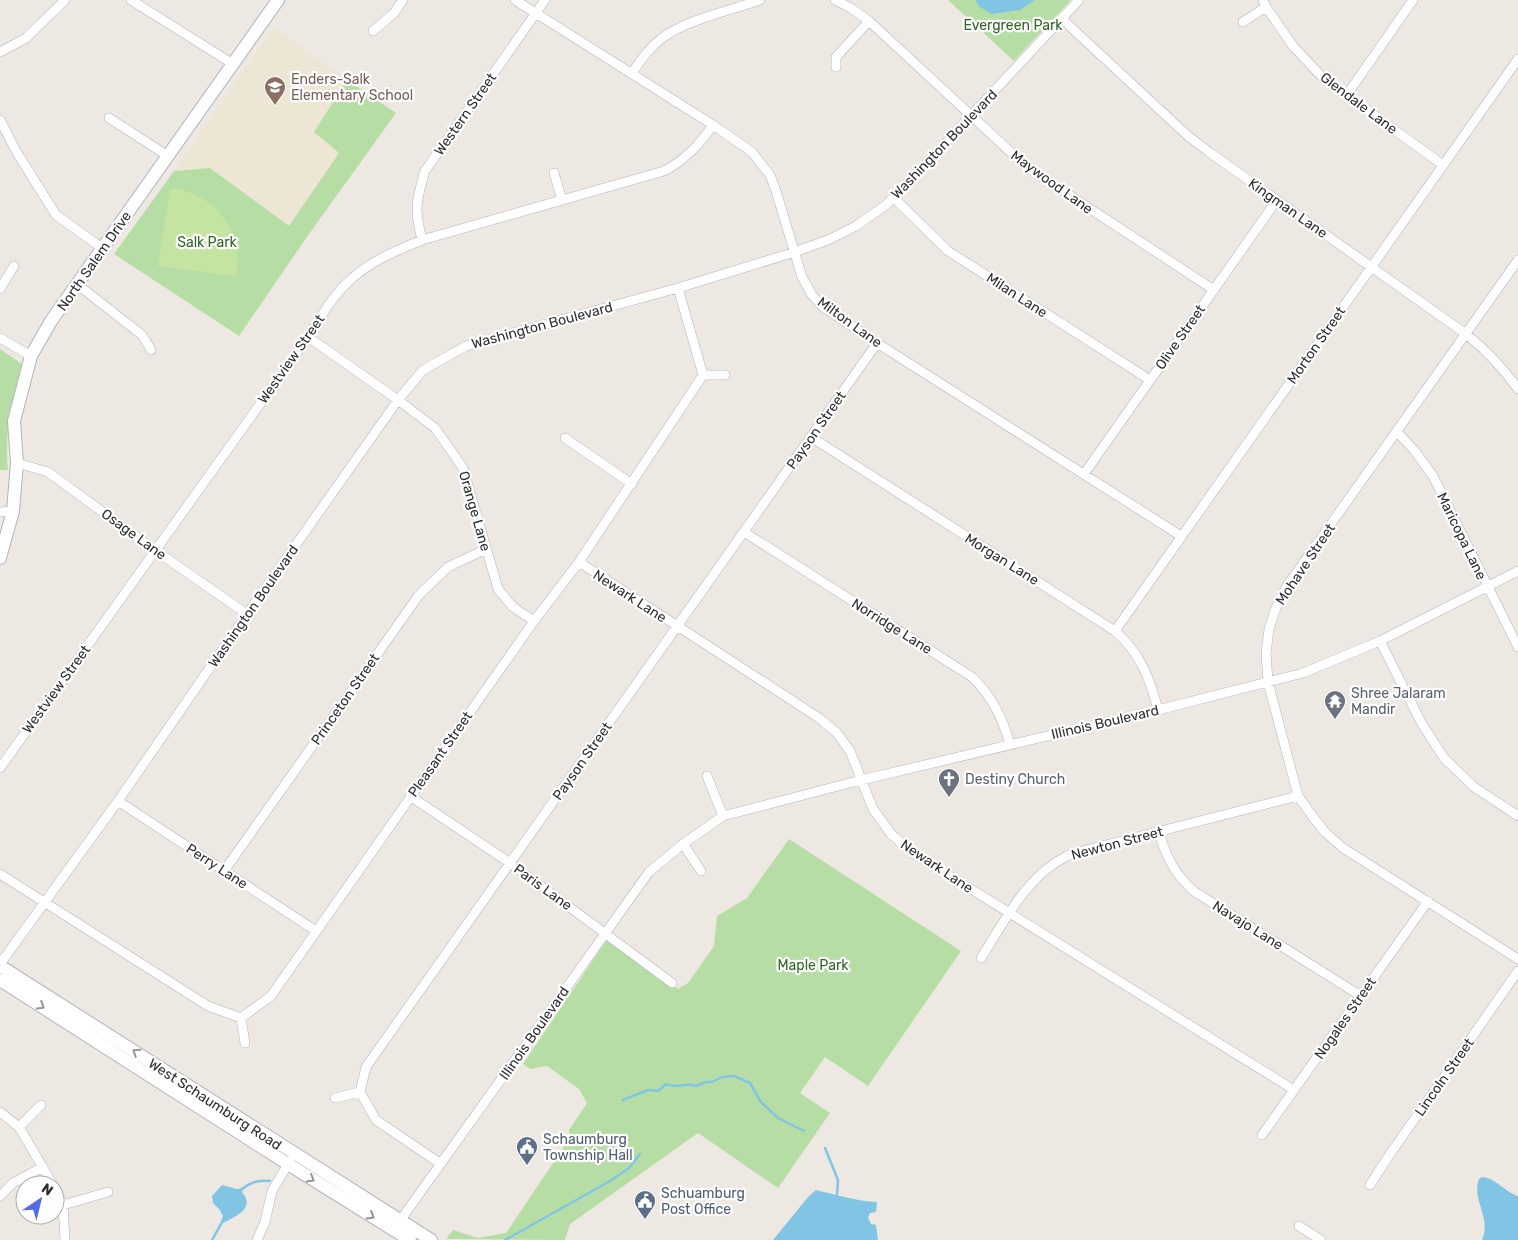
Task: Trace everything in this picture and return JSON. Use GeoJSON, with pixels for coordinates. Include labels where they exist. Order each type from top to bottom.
{"type":"FeatureCollection","features":[{"type":"Feature","properties":{"kind":"main road","name":"North Salem Drive"},"geometry":{"type":"LineString","coordinates":[[0,558],[13,511],[17,463],[14,421],[31,356],[51,322],[102,248],[278,0]]}},
{"type":"Feature","properties":{"kind":"main road","name":"West Schaumburg Road"},"geometry":{"type":"LineString","coordinates":[[0,965],[291,1159]]}},
{"type":"Feature","properties":{"kind":"main road","name":"West Schaumburg Road"},"geometry":{"type":"LineString","coordinates":[[0,980],[291,1159],[413,1237],[431,1240]]}},
{"type":"Feature","properties":{"kind":"street"},"geometry":{"type":"LineString","coordinates":[[0,52],[26,38],[65,0]]}},
{"type":"Feature","properties":{"kind":"street"},"geometry":{"type":"LineString","coordinates":[[132,0],[233,64]]}},
{"type":"Feature","properties":{"kind":"street"},"geometry":{"type":"LineString","coordinates":[[373,31],[394,12],[403,0]]}},
{"type":"Feature","properties":{"kind":"street","name":"Milton Lane"},"geometry":{"type":"LineString","coordinates":[[515,0],[632,73],[752,152],[765,167],[776,191],[802,277],[819,303],[877,343],[1181,536]]}},
{"type":"Feature","properties":{"kind":"street","name":"Western Street"},"geometry":{"type":"LineString","coordinates":[[422,240],[416,215],[416,201],[425,171],[545,0]]}},
{"type":"Feature","properties":{"kind":"street"},"geometry":{"type":"LineString","coordinates":[[632,73],[647,52],[670,32],[760,0]]}},
{"type":"Feature","properties":{"kind":"street","name":"Maywood Lane"},"geometry":{"type":"LineString","coordinates":[[835,0],[869,20],[1031,170],[1214,290]]}},
{"type":"Feature","properties":{"kind":"street","name":"Washington Boulevard"},"geometry":{"type":"LineString","coordinates":[[0,965],[118,801],[398,400],[423,370],[466,346],[678,288],[795,252],[830,239],[856,226],[894,198],[1079,0]]}},
{"type":"Feature","properties":{"kind":"street"},"geometry":{"type":"LineString","coordinates":[[1346,96],[1413,0]]}},
{"type":"Feature","properties":{"kind":"street","name":"Glendale Lane"},"geometry":{"type":"LineString","coordinates":[[1243,22],[1264,4],[1293,46],[1324,79],[1443,165]]}},
{"type":"Feature","properties":{"kind":"street","name":"Kingman Lane"},"geometry":{"type":"LineString","coordinates":[[1062,19],[1188,136],[1466,334],[1488,352],[1518,389]]}},
{"type":"Feature","properties":{"kind":"street"},"geometry":{"type":"LineString","coordinates":[[836,67],[836,57],[869,20]]}},
{"type":"Feature","properties":{"kind":"street","name":"Morton Street"},"geometry":{"type":"LineString","coordinates":[[1115,631],[1518,59]]}},
{"type":"Feature","properties":{"kind":"street"},"geometry":{"type":"LineString","coordinates":[[109,118],[168,156]]}},
{"type":"Feature","properties":{"kind":"street"},"geometry":{"type":"LineString","coordinates":[[0,120],[16,151],[56,214],[102,248]]}},
{"type":"Feature","properties":{"kind":"street","name":"Westview Street"},"geometry":{"type":"LineString","coordinates":[[0,768],[308,337],[328,306],[346,284],[369,265],[390,253],[422,240],[664,172],[686,158],[713,125]]}},
{"type":"Feature","properties":{"kind":"street"},"geometry":{"type":"LineString","coordinates":[[554,173],[562,200]]}},
{"type":"Feature","properties":{"kind":"street","name":"Milan Lane"},"geometry":{"type":"LineString","coordinates":[[894,198],[948,251],[1150,380]]}},
{"type":"Feature","properties":{"kind":"street","name":"Olive Street"},"geometry":{"type":"LineString","coordinates":[[1084,474],[1277,200]]}},
{"type":"Feature","properties":{"kind":"street","name":"Mohave Street"},"geometry":{"type":"LineString","coordinates":[[1518,260],[1300,567],[1281,597],[1272,619],[1267,643],[1268,682],[1298,796],[1309,813],[1336,842],[1518,959]]}},
{"type":"Feature","properties":{"kind":"street"},"geometry":{"type":"LineString","coordinates":[[0,289],[14,266]]}},
{"type":"Feature","properties":{"kind":"street"},"geometry":{"type":"LineString","coordinates":[[78,285],[142,335],[151,350]]}},
{"type":"Feature","properties":{"kind":"street"},"geometry":{"type":"LineString","coordinates":[[678,288],[703,375],[725,375]]}},
{"type":"Feature","properties":{"kind":"street","name":"Orange Lane"},"geometry":{"type":"LineString","coordinates":[[308,337],[435,428],[463,468],[498,589],[513,607],[534,621]]}},
{"type":"Feature","properties":{"kind":"street"},"geometry":{"type":"LineString","coordinates":[[0,338],[31,356]]}},
{"type":"Feature","properties":{"kind":"street","name":"Payson Street"},"geometry":{"type":"LineString","coordinates":[[360,1092],[364,1072],[370,1062],[877,343]]}},
{"type":"Feature","properties":{"kind":"street","name":"Pleasant Street"},"geometry":{"type":"LineString","coordinates":[[241,1018],[271,996],[534,621],[579,562],[703,375]]}},
{"type":"Feature","properties":{"kind":"street","name":"Maricopa Lane"},"geometry":{"type":"LineString","coordinates":[[1397,432],[1414,450],[1433,476],[1518,647]]}},
{"type":"Feature","properties":{"kind":"street"},"geometry":{"type":"LineString","coordinates":[[565,438],[632,484]]}},
{"type":"Feature","properties":{"kind":"street","name":"Morgan Lane"},"geometry":{"type":"LineString","coordinates":[[811,438],[1115,631],[1132,648],[1143,664],[1153,688],[1158,710]]}},
{"type":"Feature","properties":{"kind":"street","name":"Osage Lane"},"geometry":{"type":"LineString","coordinates":[[17,463],[48,472],[156,551],[247,614]]}},
{"type":"Feature","properties":{"kind":"street"},"geometry":{"type":"LineString","coordinates":[[0,512],[13,511]]}},
{"type":"Feature","properties":{"kind":"street","name":"Norridge Lane"},"geometry":{"type":"LineString","coordinates":[[744,532],[972,677],[995,705],[1004,724],[1010,745]]}},
{"type":"Feature","properties":{"kind":"street","name":"Princeton Street"},"geometry":{"type":"LineString","coordinates":[[224,871],[419,595],[448,567],[486,549]]}},
{"type":"Feature","properties":{"kind":"street","name":"Newark Lane"},"geometry":{"type":"LineString","coordinates":[[579,562],[819,718],[837,733],[850,751],[873,808],[891,834],[913,853],[1294,1090]]}},
{"type":"Feature","properties":{"kind":"street","name":"Illinois Boulevard"},"geometry":{"type":"LineString","coordinates":[[397,1225],[649,872],[683,844],[723,816],[861,780],[1289,678],[1319,668],[1380,641],[1518,571]]}},
{"type":"Feature","properties":{"kind":"street"},"geometry":{"type":"LineString","coordinates":[[1380,641],[1422,724],[1444,758],[1474,787],[1518,816]]}},
{"type":"Feature","properties":{"kind":"street"},"geometry":{"type":"LineString","coordinates":[[707,776],[723,816]]}},
{"type":"Feature","properties":{"kind":"street","name":"Paris Lane"},"geometry":{"type":"LineString","coordinates":[[410,796],[510,863],[672,983]]}},
{"type":"Feature","properties":{"kind":"street","name":"Newton Street"},"geometry":{"type":"LineString","coordinates":[[981,958],[1031,883],[1045,870],[1068,856],[1298,796]]}},
{"type":"Feature","properties":{"kind":"street","name":"Perry Lane"},"geometry":{"type":"LineString","coordinates":[[118,801],[316,932]]}},
{"type":"Feature","properties":{"kind":"street","name":"Navajo Lane"},"geometry":{"type":"LineString","coordinates":[[1159,832],[1172,866],[1195,892],[1362,996]]}},
{"type":"Feature","properties":{"kind":"street"},"geometry":{"type":"LineString","coordinates":[[683,844],[701,871]]}},
{"type":"Feature","properties":{"kind":"street"},"geometry":{"type":"LineString","coordinates":[[0,874],[208,1006],[241,1018],[245,1043]]}},
{"type":"Feature","properties":{"kind":"street","name":"Nogales Street"},"geometry":{"type":"LineString","coordinates":[[1262,1135],[1428,901]]}},
{"type":"Feature","properties":{"kind":"street","name":"Lincoln Street"},"geometry":{"type":"LineString","coordinates":[[1370,1185],[1518,971]]}},
{"type":"Feature","properties":{"kind":"street"},"geometry":{"type":"LineString","coordinates":[[335,1098],[360,1092],[376,1120],[441,1164]]}},
{"type":"Feature","properties":{"kind":"street"},"geometry":{"type":"LineString","coordinates":[[19,1127],[41,1105]]}},
{"type":"Feature","properties":{"kind":"street"},"geometry":{"type":"LineString","coordinates":[[0,1112],[19,1127],[47,1175]]}},
{"type":"Feature","properties":{"kind":"street"},"geometry":{"type":"LineString","coordinates":[[257,1240],[265,1222],[272,1191],[291,1159]]}},
{"type":"Feature","properties":{"kind":"street"},"geometry":{"type":"LineString","coordinates":[[0,1196],[13,1183],[43,1167]]}},
{"type":"Feature","properties":{"kind":"street"},"geometry":{"type":"LineString","coordinates":[[65,1204],[108,1192]]}},
{"type":"Feature","properties":{"kind":"street"},"geometry":{"type":"LineString","coordinates":[[64,1225],[65,1240]]}},
{"type":"Feature","properties":{"kind":"street"},"geometry":{"type":"LineString","coordinates":[[1299,1226],[1321,1240]]}},
{"type":"Feature","properties":{"kind":"shaded area","name":"Enders-Salk Elementary School"},"geometry":{"type":"Polygon","coordinates":[[[274,27],[347,80],[314,132],[339,153],[289,227],[210,168],[174,171],[274,27]]]}},
{"type":"Feature","properties":{"kind":"green space","name":"Evergreen Park"},"geometry":{"type":"Polygon","coordinates":[[[948,0],[1071,0],[1014,61],[948,0]]]}},
{"type":"Feature","properties":{"kind":"green space","name":"Salk Park"},"geometry":{"type":"Polygon","coordinates":[[[347,80],[396,113],[239,336],[114,254],[174,171],[210,168],[289,226],[339,153],[314,132],[347,80]]]}},
{"type":"Feature","properties":{"kind":"green space"},"geometry":{"type":"Polygon","coordinates":[[[170,189],[194,194],[215,208],[224,218],[235,240],[237,252],[236,276],[158,266],[170,189]]]}},
{"type":"Feature","properties":{"kind":"green space"},"geometry":{"type":"Polygon","coordinates":[[[0,349],[22,364],[8,430],[8,470],[0,470],[0,349]]]}},
{"type":"Feature","properties":{"kind":"green space","name":"Maple Park"},"geometry":{"type":"Polygon","coordinates":[[[789,839],[961,951],[868,1086],[825,1057],[800,1093],[830,1113],[778,1188],[698,1133],[570,1224],[565,1240],[446,1239],[453,1230],[478,1238],[506,1233],[570,1138],[569,1130],[587,1103],[579,1089],[547,1066],[530,1069],[523,1064],[608,938],[678,989],[688,983],[714,946],[717,916],[747,898],[789,839]]]}},
{"type":"Feature","properties":{"kind":"water"},"geometry":{"type":"Polygon","coordinates":[[[975,0],[1035,0],[1020,10],[992,14],[980,7],[975,0]]]}},
{"type":"Feature","properties":{"kind":"water"},"geometry":{"type":"Polygon","coordinates":[[[1482,1177],[1492,1180],[1518,1196],[1518,1240],[1482,1240],[1485,1224],[1477,1187],[1479,1179],[1482,1177]]]}},
{"type":"Feature","properties":{"kind":"water"},"geometry":{"type":"Polygon","coordinates":[[[222,1185],[237,1189],[244,1188],[242,1192],[246,1197],[247,1204],[242,1212],[219,1226],[223,1216],[213,1203],[212,1196],[222,1185]]]}},
{"type":"Feature","properties":{"kind":"water"},"geometry":{"type":"Polygon","coordinates":[[[816,1190],[877,1202],[876,1212],[870,1213],[868,1218],[871,1224],[876,1225],[878,1240],[773,1240],[808,1197],[816,1190]]]}},
{"type":"Feature","properties":{"kind":"waterway"},"geometry":{"type":"LineString","coordinates":[[623,1100],[648,1090],[658,1091],[666,1084],[696,1086],[722,1077],[734,1076],[750,1083],[761,1102],[778,1118],[804,1131]]}},
{"type":"Feature","properties":{"kind":"waterway"},"geometry":{"type":"LineString","coordinates":[[825,1148],[838,1180],[837,1195]]}},
{"type":"Feature","properties":{"kind":"waterway"},"geometry":{"type":"LineString","coordinates":[[505,1240],[610,1181],[629,1168],[640,1154]]}},
{"type":"Feature","properties":{"kind":"waterway"},"geometry":{"type":"LineString","coordinates":[[242,1189],[255,1182],[270,1181]]}},
{"type":"Feature","properties":{"kind":"waterway"},"geometry":{"type":"LineString","coordinates":[[212,1240],[221,1224]]}},
{"type":"Feature","properties":{"kind":"place","name":"Enders-Salk Elementary School"},"geometry":{"type":"Point","coordinates":[275,106]}},
{"type":"Feature","properties":{"kind":"place","name":"Shree Jalaram Mandir"},"geometry":{"type":"Point","coordinates":[1335,720]}},
{"type":"Feature","properties":{"kind":"place","name":"Destiny Church"},"geometry":{"type":"Point","coordinates":[949,798]}},
{"type":"Feature","properties":{"kind":"place","name":"Schaumburg Township Hall"},"geometry":{"type":"Point","coordinates":[527,1166]}},
{"type":"Feature","properties":{"kind":"place","name":"Schuamburg Post Office"},"geometry":{"type":"Point","coordinates":[645,1220]}}]}
